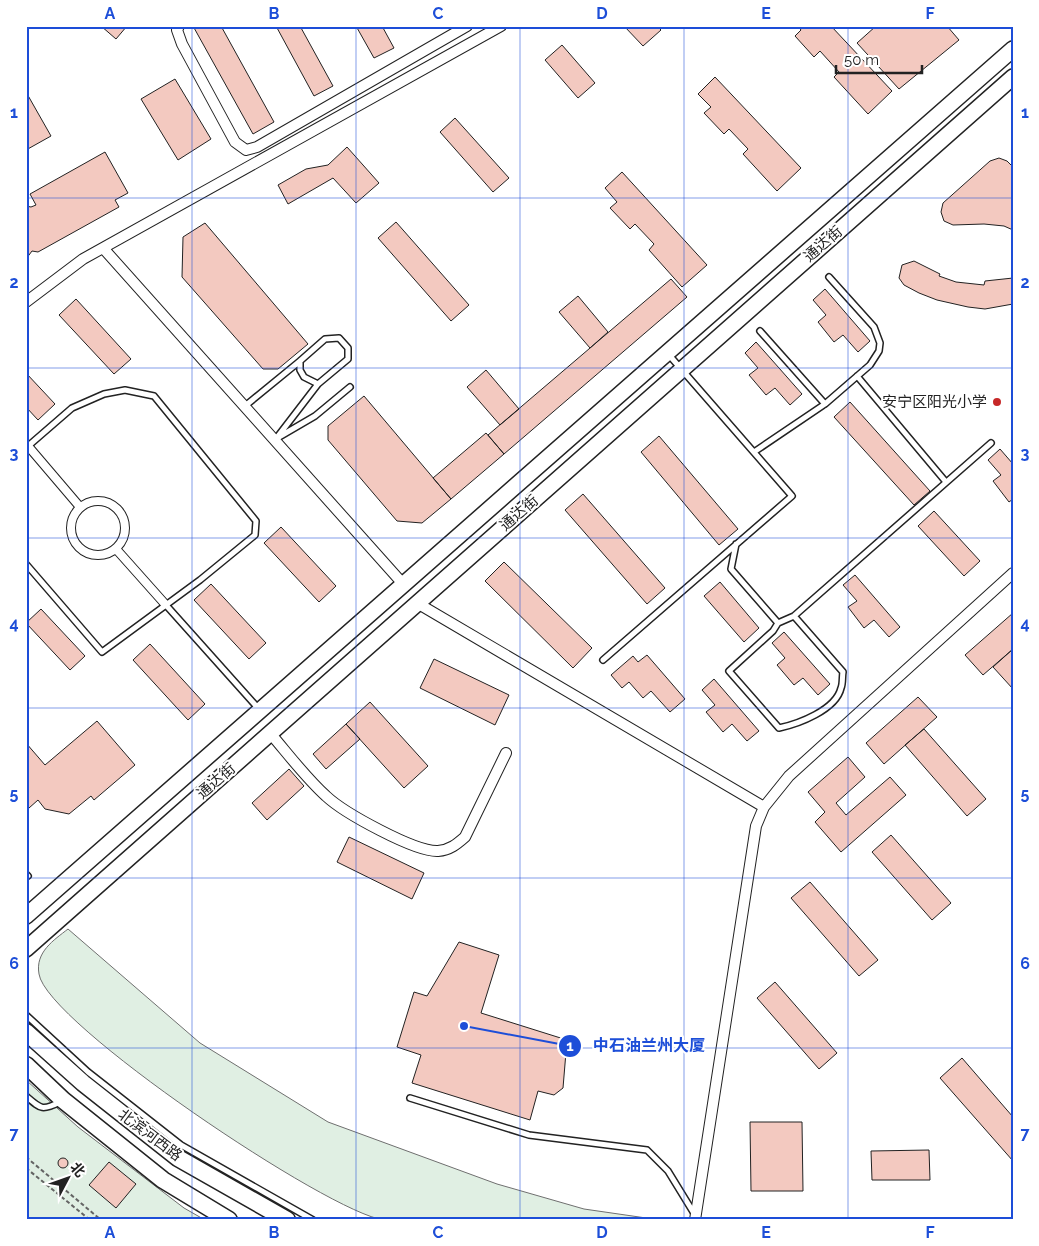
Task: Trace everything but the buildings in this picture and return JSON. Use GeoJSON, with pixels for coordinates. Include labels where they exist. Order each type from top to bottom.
{"type":"FeatureCollection","features":[{"type":"Feature","properties":{"kind":"main road","name":"通达街"},"geometry":{"type":"LineString","coordinates":[[26,916],[1013,49]]}},
{"type":"Feature","properties":{"kind":"main road","name":"通达街"},"geometry":{"type":"LineString","coordinates":[[26,949],[1013,77]]}},
{"type":"Feature","properties":{"kind":"main road","name":"北滨河西路"},"geometry":{"type":"LineString","coordinates":[[26,1032],[83,1083],[178,1158],[287,1220]]}},
{"type":"Feature","properties":{"kind":"main road","name":"北滨河西路"},"geometry":{"type":"LineString","coordinates":[[26,1065],[63,1100],[163,1180],[229,1220]]}},
{"type":"Feature","properties":{"kind":"street"},"geometry":{"type":"LineString","coordinates":[[179,26],[177,30],[182,44],[230,134],[235,142],[246,150],[257,147],[467,26]]}},
{"type":"Feature","properties":{"kind":"street"},"geometry":{"type":"LineString","coordinates":[[26,302],[83,259],[501,26]]}},
{"type":"Feature","properties":{"kind":"street"},"geometry":{"type":"LineString","coordinates":[[102,248],[404,584]]}},
{"type":"Feature","properties":{"kind":"street"},"geometry":{"type":"LineString","coordinates":[[27,446],[80,507]]}},
{"type":"Feature","properties":{"kind":"street"},"geometry":{"type":"LineString","coordinates":[[100,500],[111,503],[119,510],[126,530],[123,541],[116,549],[107,554],[96,555],[86,552],[77,546],[72,536],[71,525],[74,515],[80,507],[100,500]]}},
{"type":"Feature","properties":{"kind":"street"},"geometry":{"type":"LineString","coordinates":[[116,549],[165,604]]}},
{"type":"Feature","properties":{"kind":"street"},"geometry":{"type":"LineString","coordinates":[[695,1218],[756,826],[764,807],[789,776],[1013,574]]}},
{"type":"Feature","properties":{"kind":"street"},"geometry":{"type":"LineString","coordinates":[[418,603],[764,807]]}},
{"type":"Feature","properties":{"kind":"street"},"geometry":{"type":"LineString","coordinates":[[270,733],[326,796],[358,820],[421,847],[438,851],[454,846],[465,837],[506,753]]}},
{"type":"Feature","properties":{"kind":"lane"},"geometry":{"type":"LineString","coordinates":[[754,452],[825,404],[876,359],[880,343],[879,334],[829,277]]}},
{"type":"Feature","properties":{"kind":"lane"},"geometry":{"type":"LineString","coordinates":[[760,331],[825,404]]}},
{"type":"Feature","properties":{"kind":"lane"},"geometry":{"type":"LineString","coordinates":[[244,406],[329,337],[338,338],[346,343],[348,359],[318,384],[275,440]]}},
{"type":"Feature","properties":{"kind":"lane"},"geometry":{"type":"LineString","coordinates":[[603,660],[792,496],[667,353]]}},
{"type":"Feature","properties":{"kind":"lane"},"geometry":{"type":"LineString","coordinates":[[300,361],[300,370],[304,377],[318,384]]}},
{"type":"Feature","properties":{"kind":"lane"},"geometry":{"type":"LineString","coordinates":[[857,376],[946,482]]}},
{"type":"Feature","properties":{"kind":"lane"},"geometry":{"type":"LineString","coordinates":[[275,440],[316,416],[350,387]]}},
{"type":"Feature","properties":{"kind":"lane"},"geometry":{"type":"LineString","coordinates":[[26,564],[102,652],[200,580],[255,535],[256,521],[154,396],[126,390],[104,394],[72,408],[27,446]]}},
{"type":"Feature","properties":{"kind":"lane"},"geometry":{"type":"LineString","coordinates":[[794,616],[843,672],[841,690],[830,705],[801,723],[779,728],[729,671],[773,630],[778,622],[794,616],[991,443]]}},
{"type":"Feature","properties":{"kind":"lane"},"geometry":{"type":"LineString","coordinates":[[736,544],[731,569],[778,622]]}},
{"type":"Feature","properties":{"kind":"lane"},"geometry":{"type":"LineString","coordinates":[[165,604],[260,711]]}},
{"type":"Feature","properties":{"kind":"lane"},"geometry":{"type":"LineString","coordinates":[[26,1015],[88,1072],[181,1145],[312,1220]]}},
{"type":"Feature","properties":{"kind":"lane"},"geometry":{"type":"LineString","coordinates":[[26,1096],[40,1108],[47,1108],[63,1100]]}},
{"type":"Feature","properties":{"kind":"lane"},"geometry":{"type":"LineString","coordinates":[[410,1098],[529,1135],[647,1150],[668,1171],[695,1218]]}},
{"type":"Feature","properties":{"kind":"path"},"geometry":{"type":"LineString","coordinates":[[26,1157],[101,1220]]}},
{"type":"Feature","properties":{"kind":"path"},"geometry":{"type":"LineString","coordinates":[[26,1168],[90,1220]]}},
{"type":"Feature","properties":{"kind":"green space"},"geometry":{"type":"Polygon","coordinates":[[[68,929],[200,1043],[328,1122],[497,1184],[584,1209],[660,1220],[406,1221],[384,1220],[354,1209],[308,1186],[194,1113],[137,1072],[88,1032],[54,998],[39,974],[40,959],[43,953],[47,947],[68,929]]]}},
{"type":"Feature","properties":{"kind":"green space"},"geometry":{"type":"Polygon","coordinates":[[[26,1080],[78,1127],[184,1208],[205,1220],[26,1220],[26,1080]]]}},
{"type":"Feature","properties":{"kind":"place","name":"安宁区阳光小学"},"geometry":{"type":"Point","coordinates":[997,402]}},
{"type":"Feature","properties":{"kind":"place","name":"中石油兰州大厦"},"geometry":{"type":"Point","coordinates":[464,1026]}}]}
